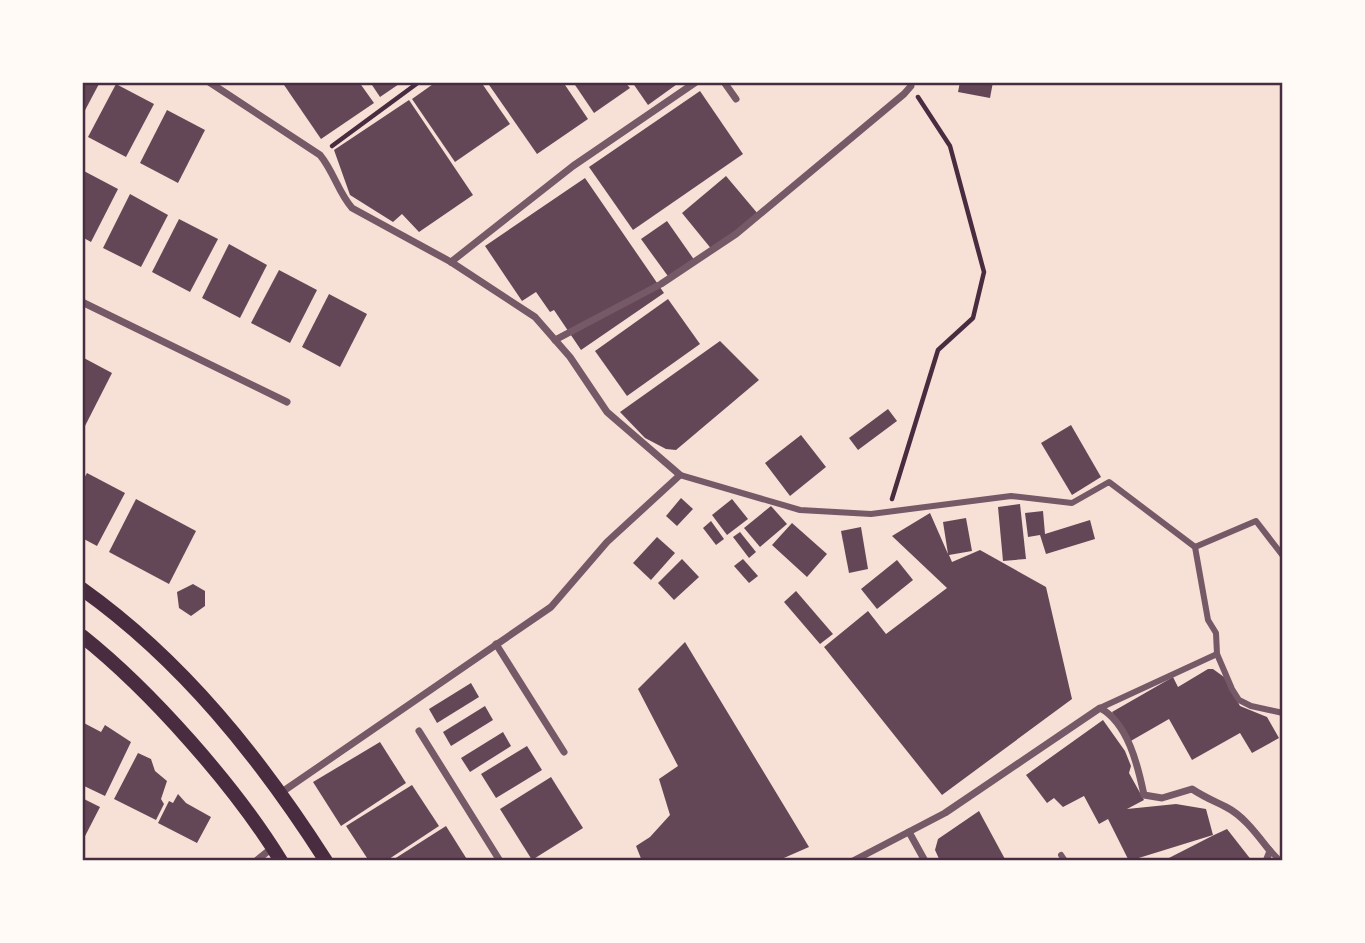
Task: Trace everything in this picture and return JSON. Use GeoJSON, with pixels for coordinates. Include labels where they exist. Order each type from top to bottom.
{"type":"FeatureCollection","features":[{"type":"Feature","properties":{"kind":"main road"},"geometry":{"type":"LineString","coordinates":[[82,589],[173,666],[224,721],[282,792],[326,861]]}},
{"type":"Feature","properties":{"kind":"main road"},"geometry":{"type":"LineString","coordinates":[[82,636],[107,656],[156,706],[237,800],[281,861]]}},
{"type":"Feature","properties":{"kind":"street"},"geometry":{"type":"LineString","coordinates":[[209,82],[320,155],[333,171],[344,199],[352,208],[451,262],[535,317],[607,412],[680,475],[800,510],[887,513],[1011,496],[1072,503],[1109,482],[1195,547],[1208,620],[1216,634],[1217,654],[1239,700],[1251,706],[1283,713]]}},
{"type":"Feature","properties":{"kind":"street"},"geometry":{"type":"LineString","coordinates":[[451,262],[573,166],[696,82]]}},
{"type":"Feature","properties":{"kind":"street"},"geometry":{"type":"LineString","coordinates":[[724,82],[736,99]]}},
{"type":"Feature","properties":{"kind":"street"},"geometry":{"type":"LineString","coordinates":[[555,340],[661,284],[736,234],[911,84]]}},
{"type":"Feature","properties":{"kind":"street"},"geometry":{"type":"LineString","coordinates":[[82,302],[287,402]]}},
{"type":"Feature","properties":{"kind":"street"},"geometry":{"type":"LineString","coordinates":[[282,792],[551,607],[607,542],[680,475]]}},
{"type":"Feature","properties":{"kind":"street"},"geometry":{"type":"LineString","coordinates":[[1195,547],[1256,521],[1283,556]]}},
{"type":"Feature","properties":{"kind":"street"},"geometry":{"type":"LineString","coordinates":[[496,644],[564,752]]}},
{"type":"Feature","properties":{"kind":"street"},"geometry":{"type":"LineString","coordinates":[[853,861],[945,813],[1100,708],[1217,654]]}},
{"type":"Feature","properties":{"kind":"street"},"geometry":{"type":"LineString","coordinates":[[1100,708],[1114,719],[1124,736],[1136,764],[1144,795],[1162,798],[1192,789],[1213,804],[1231,810],[1280,861]]}},
{"type":"Feature","properties":{"kind":"street"},"geometry":{"type":"LineString","coordinates":[[419,731],[500,861]]}},
{"type":"Feature","properties":{"kind":"street"},"geometry":{"type":"LineString","coordinates":[[1252,830],[1270,851],[1266,861]]}},
{"type":"Feature","properties":{"kind":"street"},"geometry":{"type":"LineString","coordinates":[[909,832],[925,861]]}},
{"type":"Feature","properties":{"kind":"street"},"geometry":{"type":"LineString","coordinates":[[256,861],[272,847]]}},
{"type":"Feature","properties":{"kind":"path"},"geometry":{"type":"LineString","coordinates":[[320,155],[419,82]]}},
{"type":"Feature","properties":{"kind":"path"},"geometry":{"type":"LineString","coordinates":[[887,513],[938,350],[972,318],[984,272],[950,146],[911,84]]}},
{"type":"Feature","properties":{"kind":"building"},"geometry":{"type":"Polygon","coordinates":[[[82,82],[100,82],[82,116],[82,82]]]}},
{"type":"Feature","properties":{"kind":"building"},"geometry":{"type":"Polygon","coordinates":[[[282,82],[359,82],[374,103],[321,139],[282,82]]]}},
{"type":"Feature","properties":{"kind":"building"},"geometry":{"type":"Polygon","coordinates":[[[370,82],[402,82],[380,97],[370,82]]]}},
{"type":"Feature","properties":{"kind":"building"},"geometry":{"type":"Polygon","coordinates":[[[436,82],[481,82],[510,124],[455,162],[412,99],[436,82]]]}},
{"type":"Feature","properties":{"kind":"building"},"geometry":{"type":"Polygon","coordinates":[[[487,82],[563,82],[588,119],[537,154],[487,82]]]}},
{"type":"Feature","properties":{"kind":"building"},"geometry":{"type":"Polygon","coordinates":[[[573,82],[625,82],[630,88],[594,113],[573,82]]]}},
{"type":"Feature","properties":{"kind":"building"},"geometry":{"type":"Polygon","coordinates":[[[632,82],[680,82],[648,105],[632,82]]]}},
{"type":"Feature","properties":{"kind":"building"},"geometry":{"type":"Polygon","coordinates":[[[960,82],[993,82],[990,98],[958,92],[960,82]]]}},
{"type":"Feature","properties":{"kind":"building"},"geometry":{"type":"Polygon","coordinates":[[[116,84],[154,104],[126,157],[88,137],[116,84]]]}},
{"type":"Feature","properties":{"kind":"building"},"geometry":{"type":"Polygon","coordinates":[[[700,91],[743,154],[633,230],[589,167],[700,91]]]}},
{"type":"Feature","properties":{"kind":"building"},"geometry":{"type":"Polygon","coordinates":[[[409,100],[473,195],[419,232],[402,214],[393,222],[350,195],[334,150],[409,100]]]}},
{"type":"Feature","properties":{"kind":"building"},"geometry":{"type":"Polygon","coordinates":[[[167,110],[205,130],[178,183],[140,163],[167,110]]]}},
{"type":"Feature","properties":{"kind":"building"},"geometry":{"type":"Polygon","coordinates":[[[82,170],[118,189],[91,242],[82,237],[82,170]]]}},
{"type":"Feature","properties":{"kind":"building"},"geometry":{"type":"Polygon","coordinates":[[[726,176],[758,214],[713,251],[682,213],[726,176]]]}},
{"type":"Feature","properties":{"kind":"building"},"geometry":{"type":"Polygon","coordinates":[[[585,178],[664,293],[581,350],[554,310],[550,312],[536,292],[522,301],[485,246],[585,178]]]}},
{"type":"Feature","properties":{"kind":"building"},"geometry":{"type":"Polygon","coordinates":[[[130,194],[168,215],[141,267],[103,248],[130,194]]]}},
{"type":"Feature","properties":{"kind":"building"},"geometry":{"type":"Polygon","coordinates":[[[179,219],[218,239],[190,292],[152,272],[179,219]]]}},
{"type":"Feature","properties":{"kind":"building"},"geometry":{"type":"Polygon","coordinates":[[[667,221],[695,261],[670,279],[641,239],[667,221]]]}},
{"type":"Feature","properties":{"kind":"building"},"geometry":{"type":"Polygon","coordinates":[[[229,244],[267,265],[240,318],[202,298],[229,244]]]}},
{"type":"Feature","properties":{"kind":"building"},"geometry":{"type":"Polygon","coordinates":[[[279,270],[317,290],[290,343],[251,323],[279,270]]]}},
{"type":"Feature","properties":{"kind":"building"},"geometry":{"type":"Polygon","coordinates":[[[329,294],[367,314],[340,367],[302,347],[329,294]]]}},
{"type":"Feature","properties":{"kind":"building"},"geometry":{"type":"Polygon","coordinates":[[[668,299],[700,344],[627,396],[595,351],[668,299]]]}},
{"type":"Feature","properties":{"kind":"building"},"geometry":{"type":"Polygon","coordinates":[[[720,341],[759,380],[676,450],[666,449],[645,438],[620,412],[720,341]]]}},
{"type":"Feature","properties":{"kind":"building"},"geometry":{"type":"Polygon","coordinates":[[[82,357],[112,373],[85,426],[82,425],[82,357]]]}},
{"type":"Feature","properties":{"kind":"building"},"geometry":{"type":"Polygon","coordinates":[[[888,409],[897,421],[858,450],[849,438],[888,409]]]}},
{"type":"Feature","properties":{"kind":"building"},"geometry":{"type":"Polygon","coordinates":[[[1071,425],[1101,477],[1072,495],[1041,443],[1071,425]]]}},
{"type":"Feature","properties":{"kind":"building"},"geometry":{"type":"Polygon","coordinates":[[[801,435],[826,467],[790,496],[765,463],[801,435]]]}},
{"type":"Feature","properties":{"kind":"building"},"geometry":{"type":"Polygon","coordinates":[[[87,473],[125,493],[97,546],[82,538],[82,482],[87,473]]]}},
{"type":"Feature","properties":{"kind":"building"},"geometry":{"type":"Polygon","coordinates":[[[681,498],[693,509],[677,526],[666,516],[681,498]]]}},
{"type":"Feature","properties":{"kind":"building"},"geometry":{"type":"Polygon","coordinates":[[[136,499],[196,531],[169,584],[109,552],[136,499]]]}},
{"type":"Feature","properties":{"kind":"building"},"geometry":{"type":"Polygon","coordinates":[[[732,499],[748,519],[727,535],[712,515],[732,499]]]}},
{"type":"Feature","properties":{"kind":"building"},"geometry":{"type":"Polygon","coordinates":[[[1020,504],[1026,559],[1003,561],[998,507],[1020,504]]]}},
{"type":"Feature","properties":{"kind":"building"},"geometry":{"type":"Polygon","coordinates":[[[771,506],[787,524],[760,547],[744,528],[771,506]]]}},
{"type":"Feature","properties":{"kind":"building"},"geometry":{"type":"Polygon","coordinates":[[[1043,511],[1045,534],[1090,520],[1095,539],[1046,554],[1040,535],[1028,537],[1025,513],[1043,511]]]}},
{"type":"Feature","properties":{"kind":"building"},"geometry":{"type":"Polygon","coordinates":[[[930,513],[948,554],[943,522],[966,518],[972,551],[949,555],[952,562],[980,550],[1046,587],[1072,699],[942,795],[824,647],[868,611],[886,634],[947,588],[892,536],[930,513]]]}},
{"type":"Feature","properties":{"kind":"building"},"geometry":{"type":"Polygon","coordinates":[[[711,521],[724,539],[716,545],[703,528],[711,521]]]}},
{"type":"Feature","properties":{"kind":"building"},"geometry":{"type":"Polygon","coordinates":[[[792,523],[827,554],[807,577],[772,545],[792,523]]]}},
{"type":"Feature","properties":{"kind":"building"},"geometry":{"type":"Polygon","coordinates":[[[861,527],[868,569],[849,573],[841,531],[861,527]]]}},
{"type":"Feature","properties":{"kind":"building"},"geometry":{"type":"Polygon","coordinates":[[[740,532],[756,552],[749,558],[733,537],[740,532]]]}},
{"type":"Feature","properties":{"kind":"building"},"geometry":{"type":"Polygon","coordinates":[[[657,537],[675,553],[651,580],[633,563],[657,537]]]}},
{"type":"Feature","properties":{"kind":"building"},"geometry":{"type":"Polygon","coordinates":[[[682,559],[699,577],[674,600],[658,583],[682,559]]]}},
{"type":"Feature","properties":{"kind":"building"},"geometry":{"type":"Polygon","coordinates":[[[743,559],[758,576],[749,583],[734,566],[743,559]]]}},
{"type":"Feature","properties":{"kind":"building"},"geometry":{"type":"Polygon","coordinates":[[[897,560],[913,580],[877,609],[861,589],[897,560]]]}},
{"type":"Feature","properties":{"kind":"building"},"geometry":{"type":"Polygon","coordinates":[[[193,584],[205,591],[205,606],[191,616],[179,608],[177,592],[193,584]]]}},
{"type":"Feature","properties":{"kind":"building"},"geometry":{"type":"Polygon","coordinates":[[[796,591],[833,634],[820,644],[784,602],[796,591]]]}},
{"type":"Feature","properties":{"kind":"building"},"geometry":{"type":"Polygon","coordinates":[[[685,642],[809,847],[777,861],[642,861],[636,846],[650,837],[670,815],[659,779],[678,766],[638,689],[685,642]]]}},
{"type":"Feature","properties":{"kind":"building"},"geometry":{"type":"Polygon","coordinates":[[[1208,669],[1213,669],[1224,677],[1240,706],[1267,717],[1279,738],[1252,753],[1240,733],[1192,760],[1169,719],[1129,742],[1112,712],[1173,677],[1178,687],[1208,669]]]}},
{"type":"Feature","properties":{"kind":"building"},"geometry":{"type":"Polygon","coordinates":[[[471,683],[479,697],[437,723],[429,709],[471,683]]]}},
{"type":"Feature","properties":{"kind":"building"},"geometry":{"type":"Polygon","coordinates":[[[485,706],[493,720],[451,746],[443,732],[485,706]]]}},
{"type":"Feature","properties":{"kind":"building"},"geometry":{"type":"Polygon","coordinates":[[[1103,720],[1125,751],[1131,766],[1129,773],[1144,800],[1127,809],[1176,804],[1206,809],[1213,835],[1129,861],[1108,819],[1099,824],[1084,796],[1063,807],[1054,798],[1047,803],[1026,775],[1103,720]]]}},
{"type":"Feature","properties":{"kind":"building"},"geometry":{"type":"Polygon","coordinates":[[[82,722],[101,732],[105,725],[131,742],[105,796],[82,785],[82,722]]]}},
{"type":"Feature","properties":{"kind":"building"},"geometry":{"type":"Polygon","coordinates":[[[503,732],[511,746],[470,772],[461,758],[503,732]]]}},
{"type":"Feature","properties":{"kind":"building"},"geometry":{"type":"Polygon","coordinates":[[[380,742],[406,783],[341,826],[313,782],[380,742]]]}},
{"type":"Feature","properties":{"kind":"building"},"geometry":{"type":"Polygon","coordinates":[[[527,746],[542,770],[496,798],[481,774],[527,746]]]}},
{"type":"Feature","properties":{"kind":"building"},"geometry":{"type":"Polygon","coordinates":[[[138,753],[151,759],[155,771],[167,781],[161,799],[164,804],[156,820],[114,799],[138,753]]]}},
{"type":"Feature","properties":{"kind":"building"},"geometry":{"type":"Polygon","coordinates":[[[551,777],[583,828],[532,860],[500,809],[551,777]]]}},
{"type":"Feature","properties":{"kind":"building"},"geometry":{"type":"Polygon","coordinates":[[[412,785],[439,826],[386,861],[369,861],[346,826],[412,785]]]}},
{"type":"Feature","properties":{"kind":"building"},"geometry":{"type":"Polygon","coordinates":[[[178,794],[186,803],[211,817],[197,843],[158,823],[169,801],[173,803],[178,794]]]}},
{"type":"Feature","properties":{"kind":"building"},"geometry":{"type":"Polygon","coordinates":[[[82,798],[100,807],[82,842],[82,798]]]}},
{"type":"Feature","properties":{"kind":"building"},"geometry":{"type":"Polygon","coordinates":[[[979,811],[1006,861],[940,861],[935,850],[938,839],[979,811]]]}},
{"type":"Feature","properties":{"kind":"building"},"geometry":{"type":"Polygon","coordinates":[[[446,826],[468,861],[391,861],[446,826]]]}},
{"type":"Feature","properties":{"kind":"building"},"geometry":{"type":"Polygon","coordinates":[[[1227,829],[1252,861],[1163,861],[1214,835],[1227,829]]]}}]}
